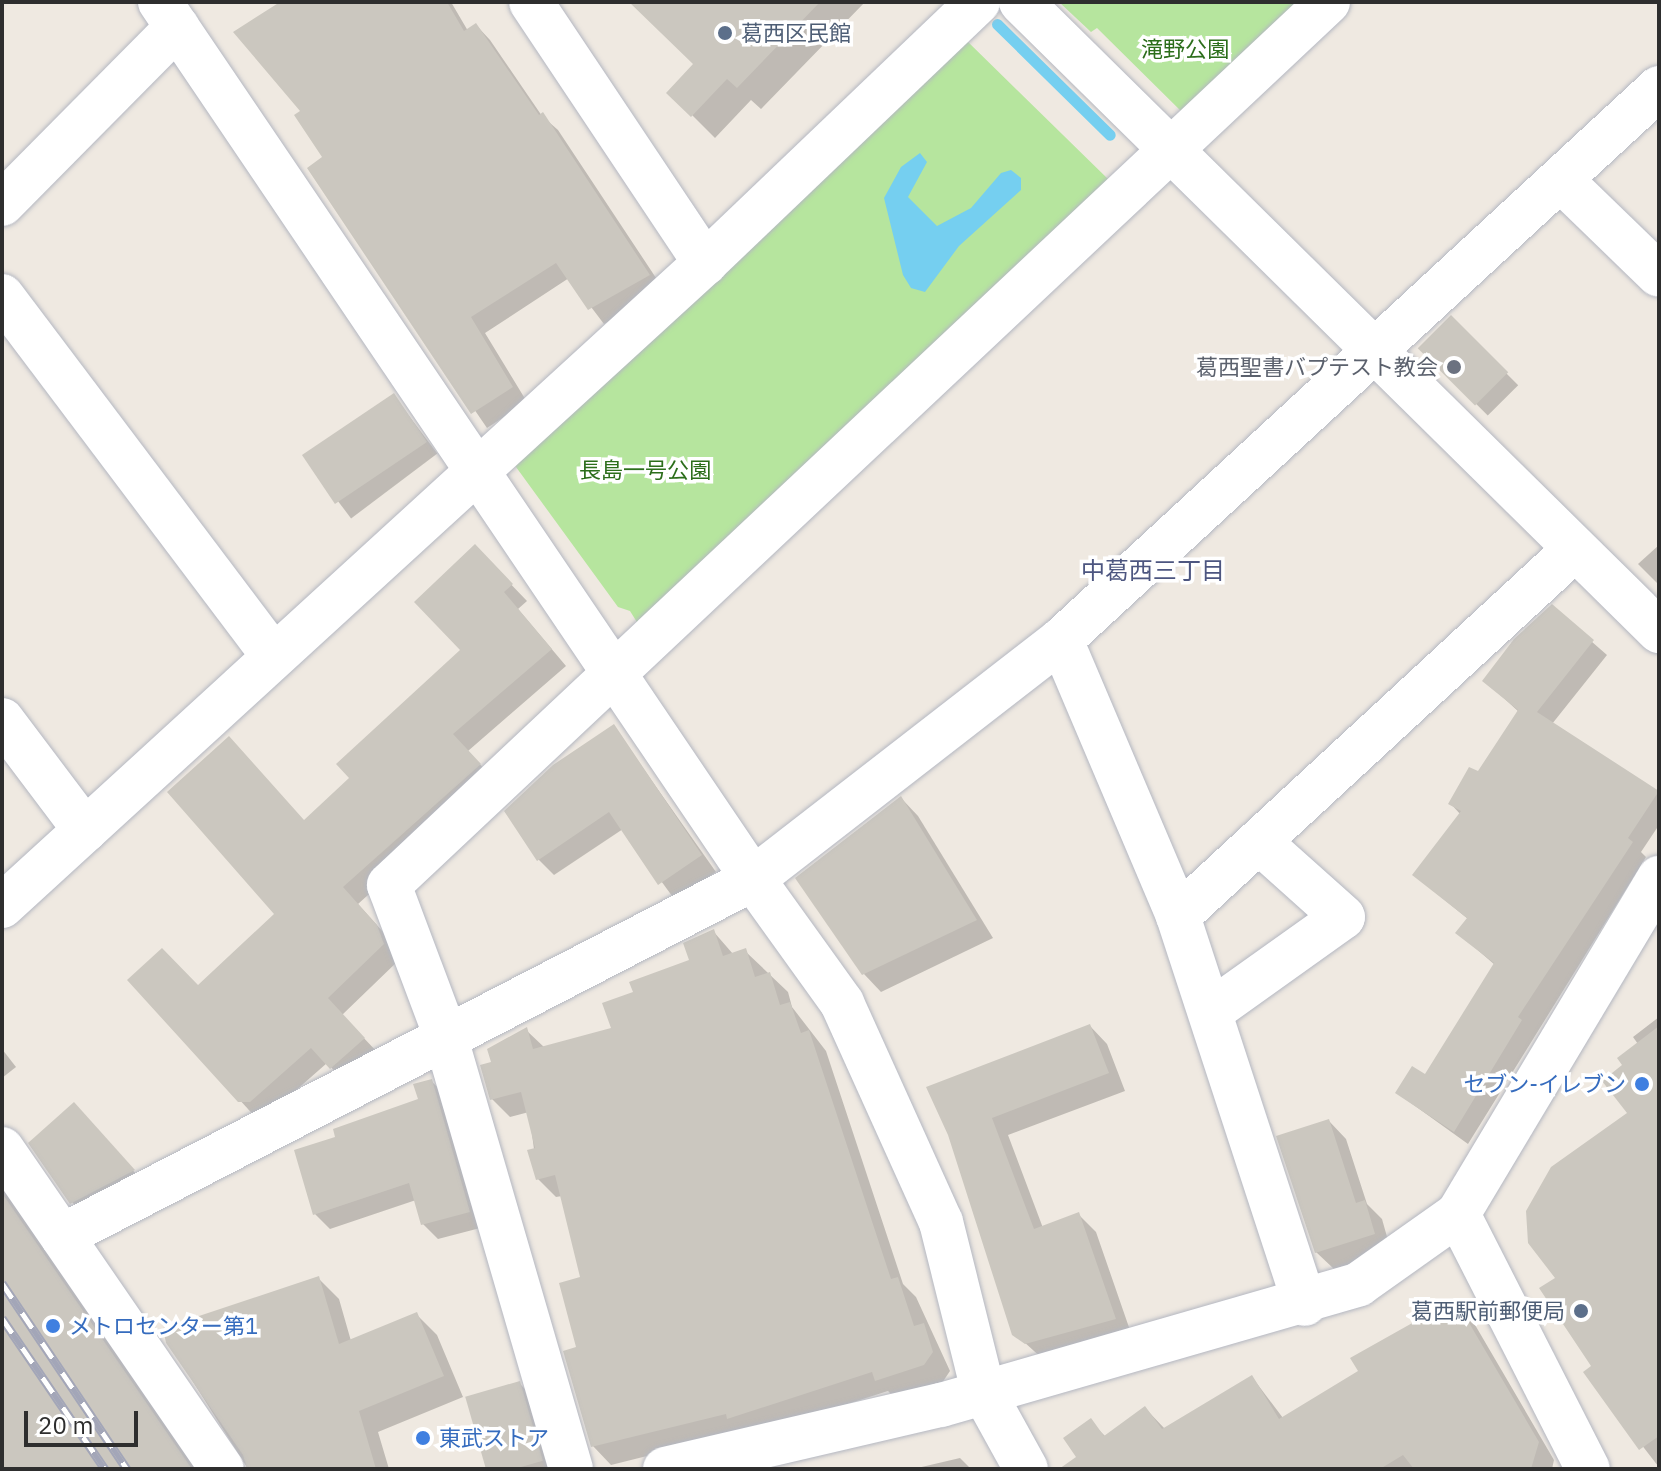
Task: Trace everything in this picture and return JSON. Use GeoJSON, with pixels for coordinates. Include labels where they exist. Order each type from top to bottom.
{"type":"FeatureCollection","features":[{"type":"Feature","properties":{"kind":"street"},"geometry":{"type":"LineString","coordinates":[[531,2],[705,263]]}},
{"type":"Feature","properties":{"kind":"street"},"geometry":{"type":"LineString","coordinates":[[2,906],[272,654],[705,263],[978,2]]}},
{"type":"Feature","properties":{"kind":"street"},"geometry":{"type":"LineString","coordinates":[[1021,2],[1659,631]]}},
{"type":"Feature","properties":{"kind":"street"},"geometry":{"type":"LineString","coordinates":[[571,1469],[445,1034],[389,885],[1168,148],[1328,2]]}},
{"type":"Feature","properties":{"kind":"street"},"geometry":{"type":"LineString","coordinates":[[2,204],[168,14],[478,466],[753,879],[842,1003],[941,1222],[983,1391],[1026,1469]]}},
{"type":"Feature","properties":{"kind":"street"},"geometry":{"type":"LineString","coordinates":[[62,1236],[445,1034],[753,879],[1061,640],[1659,88]]}},
{"type":"Feature","properties":{"kind":"street"},"geometry":{"type":"LineString","coordinates":[[1561,180],[1659,275]]}},
{"type":"Feature","properties":{"kind":"street"},"geometry":{"type":"LineString","coordinates":[[2,296],[272,654]]}},
{"type":"Feature","properties":{"kind":"street"},"geometry":{"type":"LineString","coordinates":[[1178,916],[1574,550]]}},
{"type":"Feature","properties":{"kind":"street"},"geometry":{"type":"LineString","coordinates":[[1061,640],[1178,916],[1305,1304]]}},
{"type":"Feature","properties":{"kind":"street"},"geometry":{"type":"LineString","coordinates":[[2,720],[85,830]]}},
{"type":"Feature","properties":{"kind":"street"},"geometry":{"type":"LineString","coordinates":[[1210,1012],[1343,917],[1259,842]]}},
{"type":"Feature","properties":{"kind":"street"},"geometry":{"type":"LineString","coordinates":[[665,1469],[983,1391],[1305,1304],[1359,1284],[1458,1214],[1659,878]]}},
{"type":"Feature","properties":{"kind":"street"},"geometry":{"type":"LineString","coordinates":[[2,1149],[222,1469]]}},
{"type":"Feature","properties":{"kind":"street"},"geometry":{"type":"LineString","coordinates":[[1458,1214],[1588,1469]]}},
{"type":"Feature","properties":{"kind":"green space","name":"滝野公園"},"geometry":{"type":"Polygon","coordinates":[[[1059,2],[1310,2],[1187,117],[1097,28],[1091,32],[1059,2]]]}},
{"type":"Feature","properties":{"kind":"green space","name":"長島一号公園"},"geometry":{"type":"Polygon","coordinates":[[[966,40],[1109,180],[640,627],[630,611],[618,607],[508,456],[966,40]]]}},
{"type":"Feature","properties":{"kind":"water"},"geometry":{"type":"Polygon","coordinates":[[[920,153],[927,162],[908,197],[937,226],[971,208],[1001,173],[1011,170],[1021,178],[1021,190],[959,246],[925,292],[911,288],[903,275],[884,198],[901,167],[920,153]]]}},
{"type":"Feature","properties":{"kind":"building"},"geometry":{"type":"Polygon","coordinates":[[[280,2],[447,2],[464,31],[476,23],[539,115],[543,112],[650,275],[588,310],[556,263],[471,317],[513,387],[471,414],[307,168],[322,157],[294,115],[300,111],[233,32],[280,2]]]}},
{"type":"Feature","properties":{"kind":"building","name":"葛西区民館"},"geometry":{"type":"Polygon","coordinates":[[[629,2],[820,2],[737,88],[727,79],[691,117],[666,93],[693,64],[629,2]]]}},
{"type":"Feature","properties":{"kind":"building"},"geometry":{"type":"Polygon","coordinates":[[[1451,315],[1508,372],[1475,406],[1418,348],[1451,315]]]}},
{"type":"Feature","properties":{"kind":"building"},"geometry":{"type":"Polygon","coordinates":[[[394,393],[427,442],[335,504],[302,455],[394,393]]]}},
{"type":"Feature","properties":{"kind":"building"},"geometry":{"type":"Polygon","coordinates":[[[475,544],[513,584],[504,592],[552,649],[453,734],[481,764],[343,887],[377,925],[384,944],[328,998],[365,1038],[330,1069],[311,1048],[250,1102],[238,1102],[127,980],[162,948],[198,985],[274,914],[167,792],[229,736],[304,820],[349,778],[336,764],[460,650],[414,602],[475,544]]]}},
{"type":"Feature","properties":{"kind":"building"},"geometry":{"type":"Polygon","coordinates":[[[1552,604],[1594,640],[1537,712],[1659,791],[1628,838],[1633,842],[1518,1017],[1522,1020],[1454,1132],[1395,1093],[1412,1066],[1425,1074],[1494,963],[1455,933],[1467,918],[1412,875],[1461,811],[1448,804],[1469,767],[1478,771],[1518,710],[1482,681],[1514,639],[1552,604]]]}},
{"type":"Feature","properties":{"kind":"building"},"geometry":{"type":"Polygon","coordinates":[[[614,724],[702,855],[658,885],[609,812],[537,861],[504,811],[553,765],[614,724]]]}},
{"type":"Feature","properties":{"kind":"building"},"geometry":{"type":"Polygon","coordinates":[[[901,796],[977,920],[862,975],[795,878],[901,796]]]}},
{"type":"Feature","properties":{"kind":"building"},"geometry":{"type":"Polygon","coordinates":[[[714,929],[723,956],[746,948],[755,977],[770,972],[780,1005],[790,1002],[801,1033],[809,1030],[891,1279],[898,1277],[914,1326],[924,1323],[933,1352],[924,1365],[875,1381],[872,1372],[727,1419],[726,1414],[591,1447],[563,1351],[576,1347],[559,1283],[580,1277],[555,1175],[536,1180],[527,1150],[535,1148],[521,1092],[490,1100],[480,1065],[491,1062],[487,1049],[527,1027],[533,1049],[611,1028],[602,1003],[633,992],[629,982],[689,960],[683,943],[714,929]]]}},
{"type":"Feature","properties":{"kind":"building"},"geometry":{"type":"Polygon","coordinates":[[[1090,1024],[1109,1073],[992,1118],[1034,1229],[1079,1212],[1116,1319],[1025,1344],[1012,1335],[948,1135],[926,1087],[1090,1024]]]}},
{"type":"Feature","properties":{"kind":"building"},"geometry":{"type":"Polygon","coordinates":[[[1659,1026],[1659,1436],[1639,1450],[1583,1372],[1591,1366],[1539,1288],[1555,1278],[1528,1243],[1526,1211],[1551,1167],[1627,1113],[1602,1081],[1622,1065],[1617,1058],[1659,1026]]]}},
{"type":"Feature","properties":{"kind":"building"},"geometry":{"type":"Polygon","coordinates":[[[432,1079],[470,1212],[421,1225],[409,1183],[313,1215],[294,1150],[335,1137],[333,1129],[418,1099],[413,1084],[432,1079]]]}},
{"type":"Feature","properties":{"kind":"building"},"geometry":{"type":"Polygon","coordinates":[[[74,1102],[135,1170],[70,1204],[28,1143],[74,1102]]]}},
{"type":"Feature","properties":{"kind":"building"},"geometry":{"type":"Polygon","coordinates":[[[1329,1119],[1356,1203],[1365,1200],[1375,1234],[1315,1253],[1276,1136],[1329,1119]]]}},
{"type":"Feature","properties":{"kind":"building","name":"メトロセンター第1"},"geometry":{"type":"Polygon","coordinates":[[[2,1193],[192,1469],[2,1469],[2,1193]]]}},
{"type":"Feature","properties":{"kind":"building"},"geometry":{"type":"Polygon","coordinates":[[[319,1276],[339,1344],[417,1312],[444,1376],[359,1411],[376,1469],[247,1469],[243,1455],[166,1343],[163,1328],[319,1276]]]}},
{"type":"Feature","properties":{"kind":"building"},"geometry":{"type":"Polygon","coordinates":[[[1455,1299],[1539,1442],[1531,1469],[1414,1469],[1403,1455],[1380,1469],[1059,1469],[1076,1457],[1063,1438],[1091,1418],[1104,1436],[1145,1406],[1162,1429],[1252,1375],[1279,1419],[1358,1371],[1350,1358],[1455,1299]]]}},
{"type":"Feature","properties":{"kind":"building"},"geometry":{"type":"Polygon","coordinates":[[[520,1381],[543,1461],[514,1469],[486,1469],[465,1397],[520,1381]]]}},
{"type":"Feature","properties":{"kind":"waterway"},"geometry":{"type":"LineString","coordinates":[[997,24],[1110,135]]}},
{"type":"Feature","properties":{"kind":"railway"},"geometry":{"type":"LineString","coordinates":[[2,1283],[127,1469]]}},
{"type":"Feature","properties":{"kind":"railway"},"geometry":{"type":"LineString","coordinates":[[2,1318],[105,1469]]}},
{"type":"Feature","properties":{"kind":"place","name":"葛西区民館"},"geometry":{"type":"Point","coordinates":[725,33]}},
{"type":"Feature","properties":{"kind":"place","name":"葛西聖書バプテスト教会"},"geometry":{"type":"Point","coordinates":[1454,367]}},
{"type":"Feature","properties":{"kind":"place","name":"セブン-イレブン"},"geometry":{"type":"Point","coordinates":[1642,1084]}},
{"type":"Feature","properties":{"kind":"place","name":"葛西駅前郵便局"},"geometry":{"type":"Point","coordinates":[1581,1311]}},
{"type":"Feature","properties":{"kind":"place","name":"メトロセンター第1"},"geometry":{"type":"Point","coordinates":[53,1326]}},
{"type":"Feature","properties":{"kind":"place","name":"東武ストア"},"geometry":{"type":"Point","coordinates":[423,1438]}},
{"type":"Feature","properties":{"kind":"district","name":"中葛西三丁目"},"geometry":{"type":"Point","coordinates":[1153,571]}}]}
